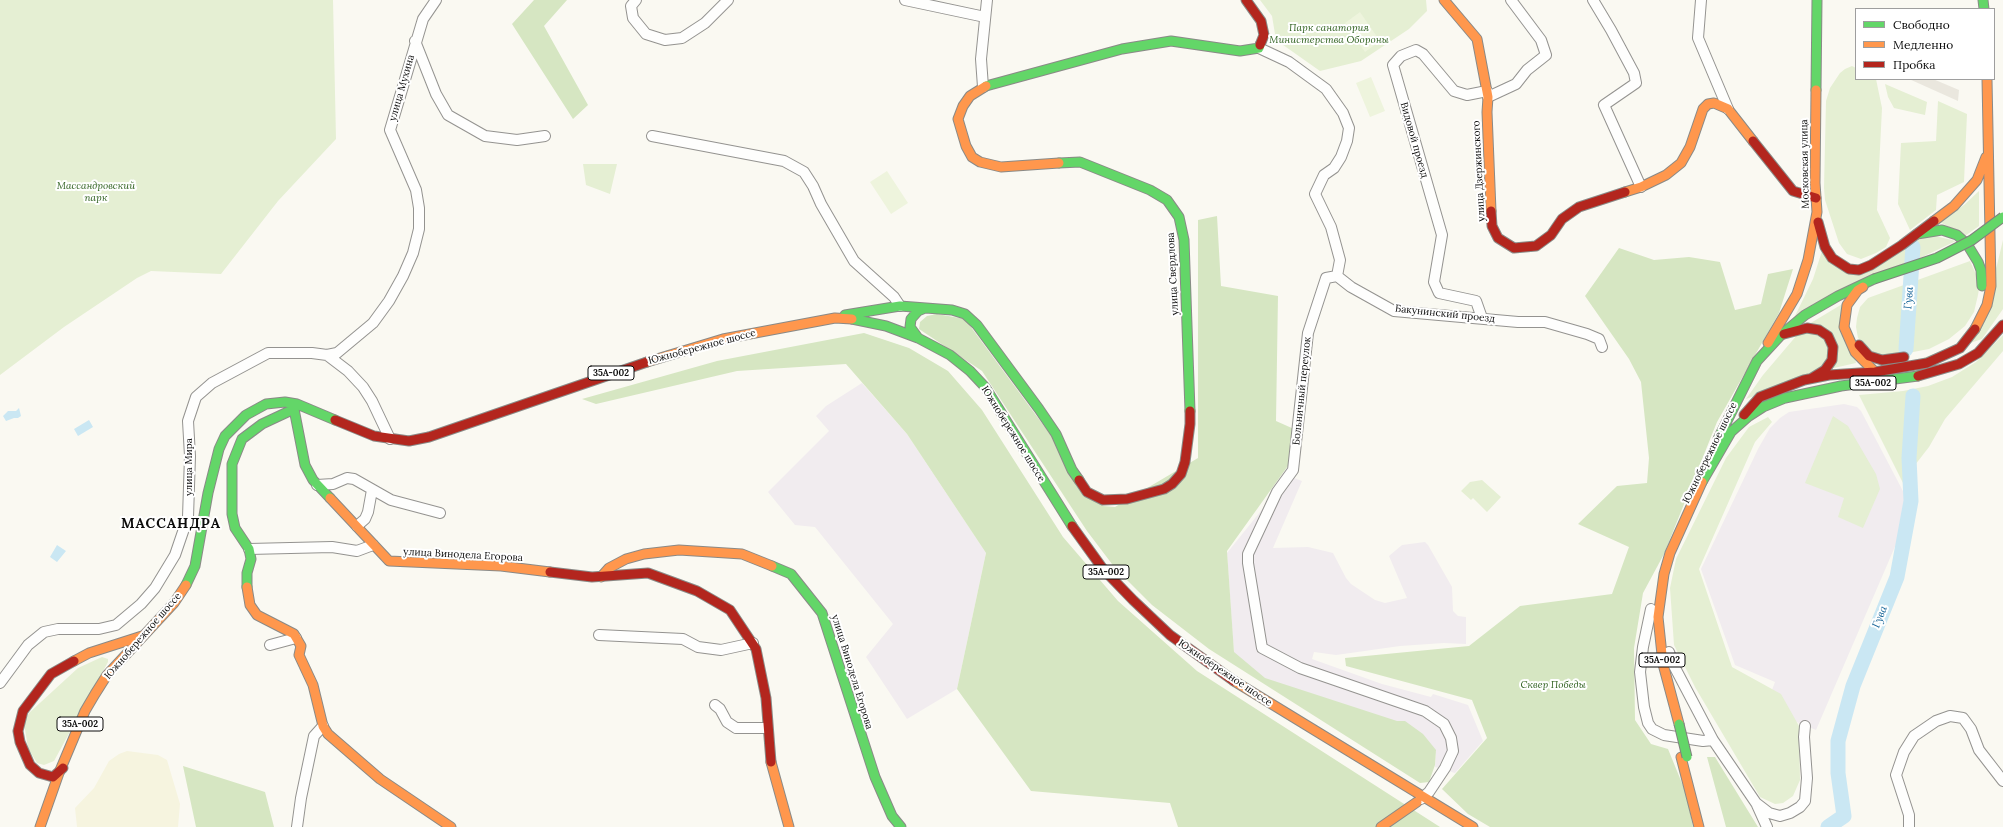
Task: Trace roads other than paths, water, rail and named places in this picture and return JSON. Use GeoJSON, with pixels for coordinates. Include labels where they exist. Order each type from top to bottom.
{"type":"FeatureCollection","features":[{"type":"Feature","properties":{"kind":"main road"},"geometry":{"type":"LineString","coordinates":[[1246,0],[1261,20],[1264,35],[1259,48]]}},
{"type":"Feature","properties":{"kind":"main road","name":"улица Дзержинского"},"geometry":{"type":"LineString","coordinates":[[1444,0],[1477,39],[1488,94],[1487,112],[1492,226],[1498,238],[1514,248],[1536,246],[1551,235],[1562,219],[1579,206],[1641,187],[1666,175],[1681,162],[1690,147],[1703,109],[1708,104],[1714,103],[1728,109]]}},
{"type":"Feature","properties":{"kind":"main road","name":"Московская улица"},"geometry":{"type":"LineString","coordinates":[[1757,361],[1797,294],[1808,260],[1817,212],[1817,0]]}},
{"type":"Feature","properties":{"kind":"main road","name":"улица Свердлова"},"geometry":{"type":"LineString","coordinates":[[835,318],[900,306],[961,312],[969,316],[978,325],[1044,415],[1056,434],[1080,484],[1096,498],[1103,500],[1127,498],[1164,489],[1172,484],[1180,474],[1188,450],[1190,424],[1184,240],[1179,217],[1167,200],[1150,190],[1080,162],[1001,167],[980,162],[972,157],[966,146],[958,119],[963,106],[970,96],[983,88],[1122,49],[1171,41],[1240,51],[1259,48]]}},
{"type":"Feature","properties":{"kind":"main road"},"geometry":{"type":"LineString","coordinates":[[1735,428],[1748,408],[1768,392],[1812,378],[1829,375],[1875,372],[1927,363],[1960,348],[1972,335],[1987,305],[1991,286],[1987,80]]}},
{"type":"Feature","properties":{"kind":"main road"},"geometry":{"type":"LineString","coordinates":[[1728,109],[1793,191],[1816,198]]}},
{"type":"Feature","properties":{"kind":"main road"},"geometry":{"type":"LineString","coordinates":[[1817,212],[1824,247],[1832,258],[1849,269],[1859,270],[1871,265],[1917,234],[1954,206],[1972,188],[1981,172],[1989,149]]}},
{"type":"Feature","properties":{"kind":"main road","name":"Южнобережное шоссе"},"geometry":{"type":"LineString","coordinates":[[1676,725],[1663,696],[1654,649],[1651,609],[1659,568],[1665,549],[1738,395],[1757,361],[1781,335],[1805,315],[1838,296],[1873,285],[1937,258],[1972,240],[2003,217]]}},
{"type":"Feature","properties":{"kind":"main road"},"geometry":{"type":"LineString","coordinates":[[1875,372],[1855,352],[1844,327],[1847,305],[1858,290],[1941,264],[1964,254],[1984,242],[2003,226]]}},
{"type":"Feature","properties":{"kind":"main road"},"geometry":{"type":"LineString","coordinates":[[1917,234],[1942,230],[1957,235],[1967,244],[1981,270],[1983,298],[1971,323],[1958,338],[1926,352]]}},
{"type":"Feature","properties":{"kind":"main road"},"geometry":{"type":"LineString","coordinates":[[1873,285],[1859,300],[1853,316],[1854,336],[1862,350],[1869,356],[1882,360],[1912,356]]}},
{"type":"Feature","properties":{"kind":"main road"},"geometry":{"type":"LineString","coordinates":[[883,329],[900,306]]}},
{"type":"Feature","properties":{"kind":"main road"},"geometry":{"type":"LineString","coordinates":[[918,338],[910,327],[911,319],[918,311],[925,308]]}},
{"type":"Feature","properties":{"kind":"main road","name":"Южнобережное шоссе"},"geometry":{"type":"LineString","coordinates":[[40,827],[59,773],[85,711],[95,694],[107,675],[174,602],[185,587],[195,566],[208,493],[220,449],[226,436],[246,415],[266,404],[285,402],[297,404],[374,436],[410,441],[429,437],[672,353],[723,339],[835,318],[847,318],[918,338],[950,355],[970,371],[985,388],[1086,548],[1128,595],[1170,635],[1229,678],[1473,827]]}},
{"type":"Feature","properties":{"kind":"main road","name":"Южнобережное шоссе"},"geometry":{"type":"LineString","coordinates":[[1699,827],[1663,664],[1658,617],[1664,574],[1670,553],[1707,470],[1724,441],[1735,428],[1763,406],[1785,398],[1835,387],[1926,375],[1959,364],[1978,353],[2003,325]]}},
{"type":"Feature","properties":{"kind":"main road","name":"Южнобережное шоссе"},"geometry":{"type":"LineString","coordinates":[[46,827],[91,712],[111,678],[166,622],[180,605],[202,567],[206,554],[223,460],[233,435],[248,421],[266,410],[282,406],[294,408],[375,442],[408,448],[429,443],[638,370],[722,345],[807,329],[844,327],[883,329],[916,346],[944,363]]}},
{"type":"Feature","properties":{"kind":"main road"},"geometry":{"type":"LineString","coordinates":[[1781,335],[1807,328],[1819,330],[1828,336],[1833,347],[1832,360],[1825,370],[1812,378]]}},
{"type":"Feature","properties":{"kind":"main road"},"geometry":{"type":"LineString","coordinates":[[294,408],[251,431],[242,439],[236,450],[232,464],[232,514],[235,528],[249,549],[251,559],[247,573],[247,590],[250,605],[257,615],[291,631],[301,646],[299,655],[313,685],[323,726],[328,734],[380,778],[451,827]]}},
{"type":"Feature","properties":{"kind":"main road","name":"улица Винодела Егорова"},"geometry":{"type":"LineString","coordinates":[[294,408],[305,466],[317,485],[358,526],[373,545],[389,561],[397,563],[501,566],[601,577],[609,568],[626,559],[644,554],[679,550],[742,554],[790,574],[822,613],[875,777],[892,816],[901,827]]}},
{"type":"Feature","properties":{"kind":"main road","name":"Южнобережное шоссе"},"geometry":{"type":"LineString","coordinates":[[1035,486],[1080,554],[1128,605],[1168,640],[1223,683],[1423,797],[1457,827]]}},
{"type":"Feature","properties":{"kind":"main road"},"geometry":{"type":"LineString","coordinates":[[601,577],[648,573],[697,591],[730,610],[756,649],[766,698],[767,728],[772,770],[789,827]]}},
{"type":"Feature","properties":{"kind":"main road"},"geometry":{"type":"LineString","coordinates":[[50,798],[39,773],[30,765],[24,753],[18,731],[23,711],[51,674],[89,653],[144,635]]}},
{"type":"Feature","properties":{"kind":"main road"},"geometry":{"type":"LineString","coordinates":[[39,773],[53,777],[59,773],[77,745]]}},
{"type":"Feature","properties":{"kind":"main road","name":"Южнобережное шоссе"},"geometry":{"type":"LineString","coordinates":[[1684,757],[1707,827]]}},
{"type":"Feature","properties":{"kind":"main road"},"geometry":{"type":"LineString","coordinates":[[1381,827],[1423,797]]}},
{"type":"Feature","properties":{"kind":"street","name":"улица Мухина"},"geometry":{"type":"LineString","coordinates":[[327,355],[337,352],[373,323],[389,301],[404,276],[413,253],[419,229],[419,208],[416,190],[390,130],[415,41],[423,19],[436,0]]}},
{"type":"Feature","properties":{"kind":"street"},"geometry":{"type":"LineString","coordinates":[[636,0],[631,6],[633,18],[646,34],[665,40],[682,38],[705,23],[728,0]]}},
{"type":"Feature","properties":{"kind":"street"},"geometry":{"type":"LineString","coordinates":[[905,0],[985,17]]}},
{"type":"Feature","properties":{"kind":"street"},"geometry":{"type":"LineString","coordinates":[[983,88],[981,59],[987,0]]}},
{"type":"Feature","properties":{"kind":"street"},"geometry":{"type":"LineString","coordinates":[[1488,94],[1516,84],[1527,70],[1546,55],[1541,40],[1511,0]]}},
{"type":"Feature","properties":{"kind":"street"},"geometry":{"type":"LineString","coordinates":[[1593,0],[1634,73],[1636,83],[1604,104],[1641,187]]}},
{"type":"Feature","properties":{"kind":"street"},"geometry":{"type":"LineString","coordinates":[[1701,0],[1698,38],[1728,109]]}},
{"type":"Feature","properties":{"kind":"street"},"geometry":{"type":"LineString","coordinates":[[415,41],[436,94],[448,115],[472,130],[498,139],[517,140],[545,136]]}},
{"type":"Feature","properties":{"kind":"street"},"geometry":{"type":"LineString","coordinates":[[1259,48],[1290,62],[1326,89],[1343,113],[1347,123],[1347,141],[1341,157],[1334,168],[1324,175],[1315,194],[1331,227],[1336,245],[1340,260],[1337,276]]}},
{"type":"Feature","properties":{"kind":"street","name":"Видовой проезд"},"geometry":{"type":"LineString","coordinates":[[1482,318],[1476,301],[1439,293],[1434,282],[1442,235],[1393,65],[1401,56],[1416,50],[1423,54],[1454,91],[1467,95],[1488,94]]}},
{"type":"Feature","properties":{"kind":"street"},"geometry":{"type":"LineString","coordinates":[[652,136],[784,161],[804,172],[813,186],[820,204],[854,261],[894,296],[900,306]]}},
{"type":"Feature","properties":{"kind":"street","name":"Бакунинский проезд"},"geometry":{"type":"LineString","coordinates":[[1337,276],[1351,287],[1394,311],[1518,322],[1545,322],[1588,334],[1599,339],[1602,346]]}},
{"type":"Feature","properties":{"kind":"street","name":"Больничный переулок"},"geometry":{"type":"LineString","coordinates":[[1337,276],[1326,278],[1308,333],[1293,470],[1277,492],[1248,554],[1248,563],[1262,648],[1300,668],[1426,711],[1444,724],[1451,738],[1453,751],[1445,768],[1423,797]]}},
{"type":"Feature","properties":{"kind":"street","name":"улица Мира"},"geometry":{"type":"LineString","coordinates":[[0,683],[28,645],[44,632],[58,629],[99,629],[116,625],[141,604],[155,588],[175,556],[188,517],[190,456],[188,420],[196,397],[212,383],[268,352],[312,353],[327,355]]}},
{"type":"Feature","properties":{"kind":"street"},"geometry":{"type":"LineString","coordinates":[[327,355],[348,371],[363,387],[372,401],[390,439]]}},
{"type":"Feature","properties":{"kind":"street"},"geometry":{"type":"LineString","coordinates":[[317,485],[333,484],[347,478],[354,479],[391,500],[440,513]]}},
{"type":"Feature","properties":{"kind":"street"},"geometry":{"type":"LineString","coordinates":[[358,526],[365,519],[368,512],[372,490]]}},
{"type":"Feature","properties":{"kind":"street"},"geometry":{"type":"LineString","coordinates":[[249,549],[332,547],[357,551],[373,545]]}},
{"type":"Feature","properties":{"kind":"street"},"geometry":{"type":"LineString","coordinates":[[1661,594],[1664,627],[1673,664],[1713,740],[1756,803],[1767,827]]}},
{"type":"Feature","properties":{"kind":"street"},"geometry":{"type":"LineString","coordinates":[[1651,609],[1643,647],[1640,672],[1644,707],[1648,723],[1652,729],[1664,734],[1703,741],[1713,740]]}},
{"type":"Feature","properties":{"kind":"street"},"geometry":{"type":"LineString","coordinates":[[599,635],[683,639],[698,647],[721,650],[753,643]]}},
{"type":"Feature","properties":{"kind":"street"},"geometry":{"type":"LineString","coordinates":[[270,645],[296,638]]}},
{"type":"Feature","properties":{"kind":"street"},"geometry":{"type":"LineString","coordinates":[[715,705],[720,709],[727,722],[736,728],[767,728]]}},
{"type":"Feature","properties":{"kind":"street"},"geometry":{"type":"LineString","coordinates":[[1909,827],[1909,815],[1896,775],[1904,752],[1914,736],[1936,721],[1950,716],[1963,718],[1971,729],[1979,750],[2003,781]]}},
{"type":"Feature","properties":{"kind":"street"},"geometry":{"type":"LineString","coordinates":[[297,827],[301,798],[314,736],[323,726]]}},
{"type":"Feature","properties":{"kind":"street"},"geometry":{"type":"LineString","coordinates":[[1756,803],[1769,813],[1780,816],[1800,807],[1805,801],[1807,778],[1804,738],[1805,726]]}},
{"type":"Feature","properties":{"kind":"water"},"geometry":{"type":"Polygon","coordinates":[[[19,408],[21,416],[6,421],[3,416],[8,411],[16,411],[19,408]]]}},
{"type":"Feature","properties":{"kind":"water"},"geometry":{"type":"Polygon","coordinates":[[[89,420],[93,427],[78,436],[74,429],[89,420]]]}},
{"type":"Feature","properties":{"kind":"water"},"geometry":{"type":"Polygon","coordinates":[[[57,545],[66,551],[57,562],[50,557],[57,545]]]}},
{"type":"Feature","properties":{"kind":"waterway","name":"Гува"},"geometry":{"type":"LineString","coordinates":[[1906,349],[1913,247]]}},
{"type":"Feature","properties":{"kind":"waterway","name":"Гува"},"geometry":{"type":"LineString","coordinates":[[1828,827],[1844,816],[1838,773],[1838,741],[1853,686],[1897,577],[1911,501],[1909,458],[1913,396]]}},
{"type":"Feature","properties":{"kind":"district","name":"МАССАНДРА"},"geometry":{"type":"Point","coordinates":[171,524]}},
{"type":"Feature","properties":{"kind":"park label","name":"Парк санатория Министерства Обороны"},"geometry":{"type":"Point","coordinates":[1329,34]}},
{"type":"Feature","properties":{"kind":"park label","name":"Массандровский парк"},"geometry":{"type":"Point","coordinates":[96,192]}},
{"type":"Feature","properties":{"kind":"park label","name":"Сквер Победы"},"geometry":{"type":"Point","coordinates":[1553,685]}}]}
